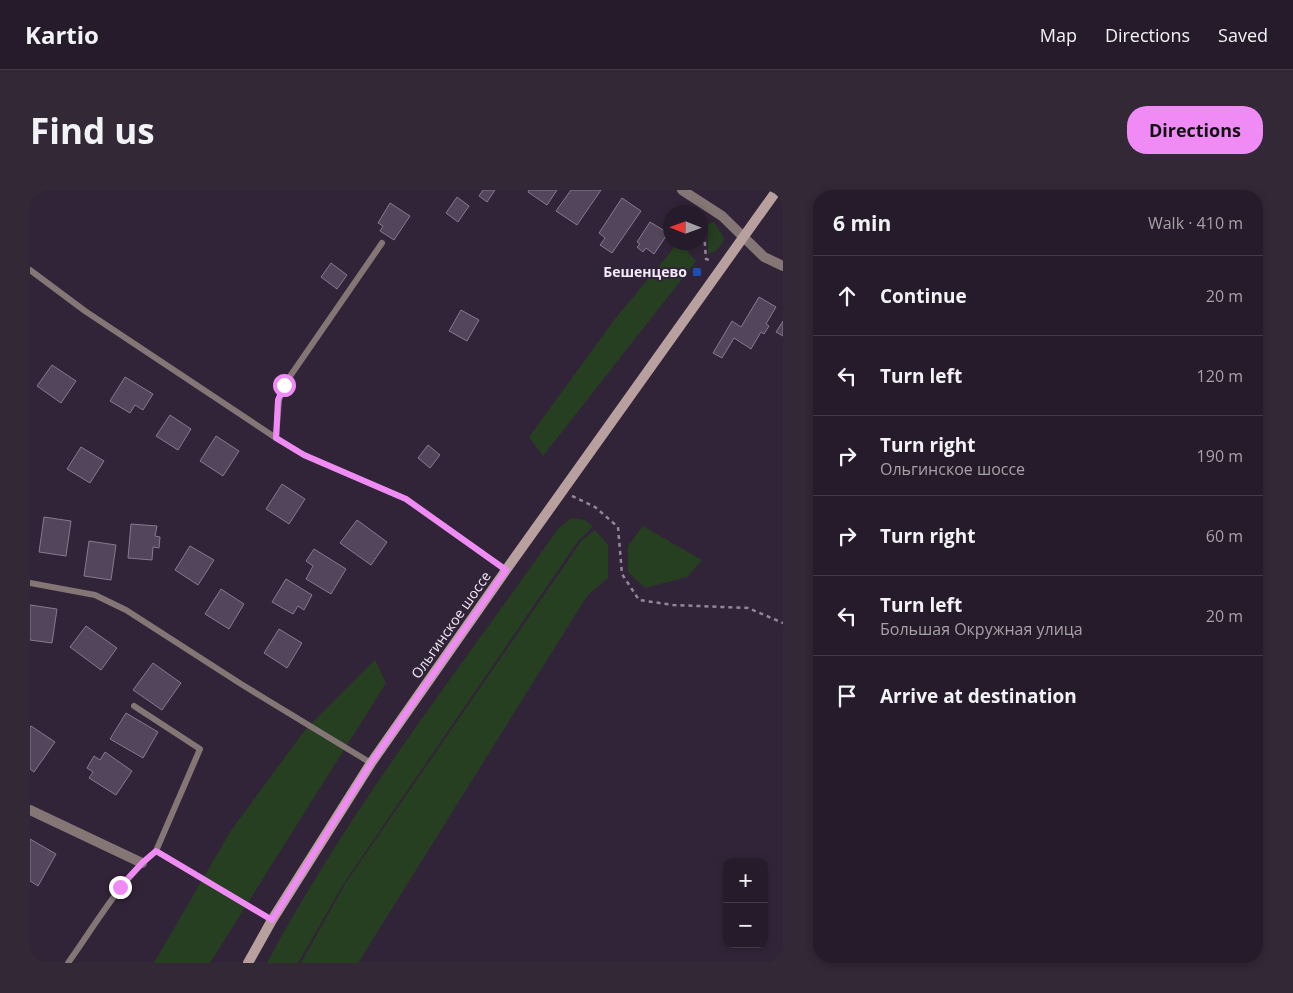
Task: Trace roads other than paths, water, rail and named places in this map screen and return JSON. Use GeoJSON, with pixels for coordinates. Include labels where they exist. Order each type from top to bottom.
{"type":"FeatureCollection","features":[{"type":"Feature","properties":{"kind":"main road","name":"Ольгинское шоссе"},"geometry":{"type":"LineString","coordinates":[[248,963],[272,920],[371,763],[777,190]]}},
{"type":"Feature","properties":{"kind":"street"},"geometry":{"type":"LineString","coordinates":[[682,190],[722,216],[764,257],[783,266]]}},
{"type":"Feature","properties":{"kind":"street"},"geometry":{"type":"LineString","coordinates":[[30,810],[142,863]]}},
{"type":"Feature","properties":{"kind":"lane"},"geometry":{"type":"LineString","coordinates":[[276,438],[278,400],[284,385],[382,243]]}},
{"type":"Feature","properties":{"kind":"lane"},"geometry":{"type":"LineString","coordinates":[[30,270],[101,322],[276,438],[304,455],[406,499],[506,570]]}},
{"type":"Feature","properties":{"kind":"lane"},"geometry":{"type":"LineString","coordinates":[[30,583],[95,595],[126,610],[241,684],[371,763]]}},
{"type":"Feature","properties":{"kind":"lane"},"geometry":{"type":"LineString","coordinates":[[68,963],[120,887],[156,851],[200,749],[134,706]]}},
{"type":"Feature","properties":{"kind":"lane"},"geometry":{"type":"LineString","coordinates":[[156,851],[272,920]]}},
{"type":"Feature","properties":{"kind":"place","name":"Бешенцево"},"geometry":{"type":"Point","coordinates":[697,272]}}]}
